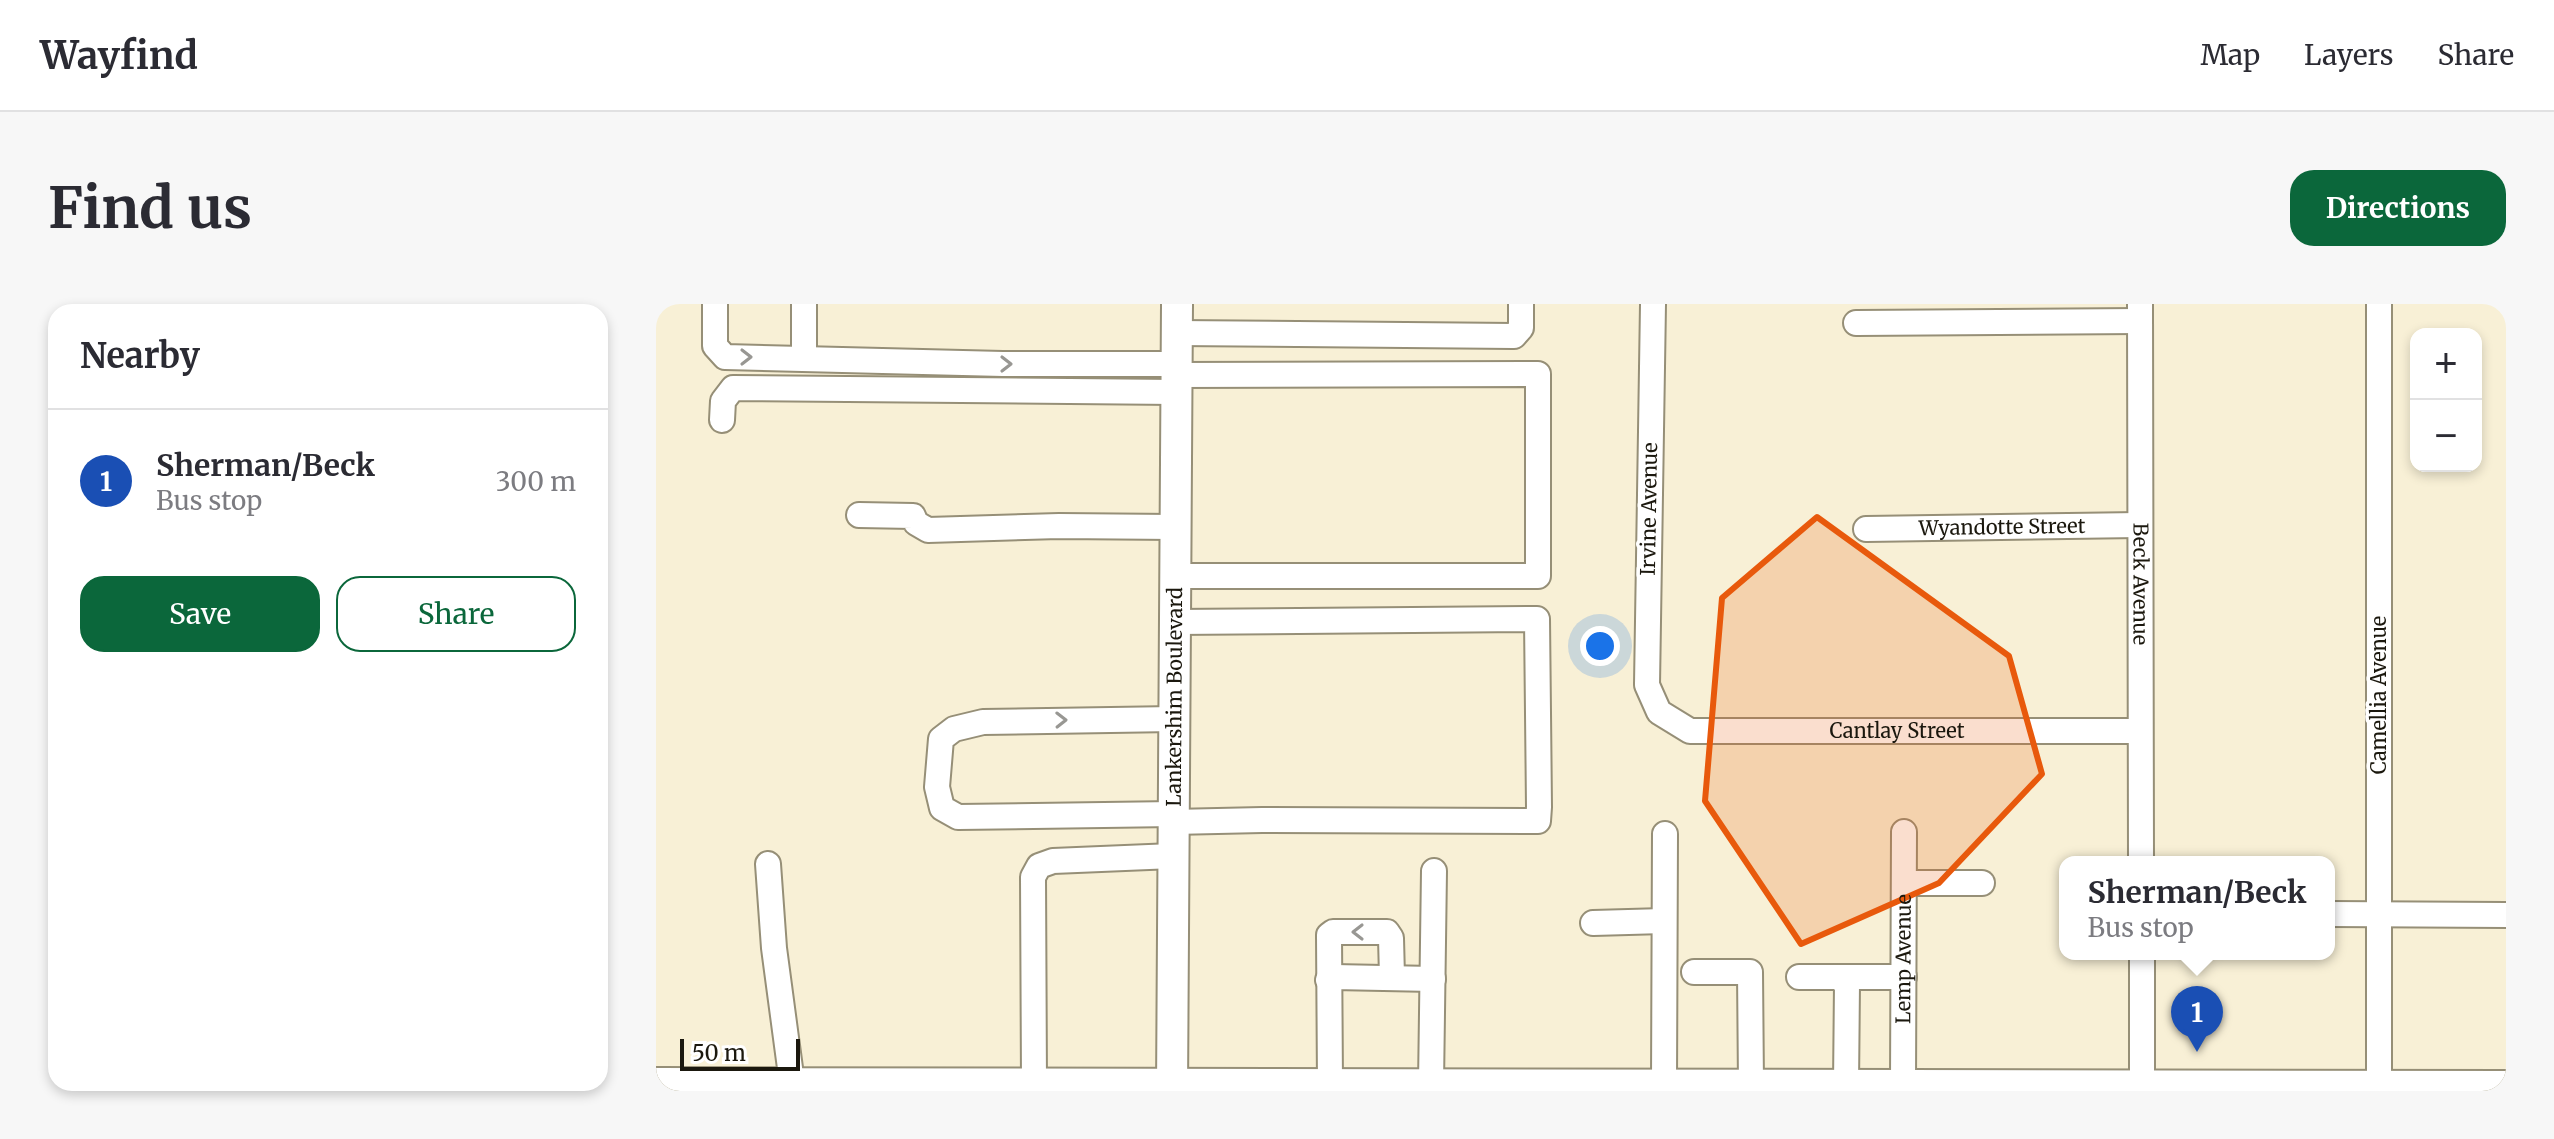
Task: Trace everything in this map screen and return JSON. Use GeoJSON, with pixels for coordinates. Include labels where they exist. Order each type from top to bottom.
{"type":"FeatureCollection","features":[{"type":"Feature","properties":{"kind":"main road","name":"Lankershim Boulevard"},"geometry":{"type":"LineString","coordinates":[[1172,1087],[1176,318]]}},
{"type":"Feature","properties":{"kind":"main road"},"geometry":{"type":"LineString","coordinates":[[656,1083],[792,1083],[877,1087],[1330,1084],[1431,1084],[1497,1088],[1664,1084],[1704,1088],[1846,1085],[2506,1086]]}},
{"type":"Feature","properties":{"kind":"street"},"geometry":{"type":"LineString","coordinates":[[715,304],[715,346],[725,357],[1003,364],[1139,363],[1176,377]]}},
{"type":"Feature","properties":{"kind":"street"},"geometry":{"type":"LineString","coordinates":[[804,304],[804,358]]}},
{"type":"Feature","properties":{"kind":"street"},"geometry":{"type":"LineString","coordinates":[[1176,318],[1514,336],[1521,328],[1521,304]]}},
{"type":"Feature","properties":{"kind":"street","name":"Irvine Avenue"},"geometry":{"type":"LineString","coordinates":[[1653,304],[1647,685],[1659,712]]}},
{"type":"Feature","properties":{"kind":"street","name":"Camellia Avenue"},"geometry":{"type":"LineString","coordinates":[[2367,1087],[2378,914],[2379,304]]}},
{"type":"Feature","properties":{"kind":"street"},"geometry":{"type":"LineString","coordinates":[[1856,323],[2140,312]]}},
{"type":"Feature","properties":{"kind":"street","name":"Beck Avenue"},"geometry":{"type":"LineString","coordinates":[[2140,312],[2141,856]]}},
{"type":"Feature","properties":{"kind":"street"},"geometry":{"type":"LineString","coordinates":[[722,420],[723,401],[733,388],[1176,377],[1538,374],[1538,576],[1175,576]]}},
{"type":"Feature","properties":{"kind":"street"},"geometry":{"type":"LineString","coordinates":[[859,515],[913,516],[916,523],[928,530],[1059,526],[1175,527]]}},
{"type":"Feature","properties":{"kind":"street","name":"Wyandotte Street"},"geometry":{"type":"LineString","coordinates":[[1866,529],[2139,525]]}},
{"type":"Feature","properties":{"kind":"street"},"geometry":{"type":"LineString","coordinates":[[1174,719],[983,722],[954,729],[941,739],[937,787],[942,808],[958,817],[1538,821],[1537,619],[1175,622]]}},
{"type":"Feature","properties":{"kind":"street","name":"Cantlay Street"},"geometry":{"type":"LineString","coordinates":[[1659,712],[1690,731],[2139,731]]}},
{"type":"Feature","properties":{"kind":"street","name":"Lemp Avenue"},"geometry":{"type":"LineString","coordinates":[[1904,832],[1908,1087]]}},
{"type":"Feature","properties":{"kind":"street"},"geometry":{"type":"LineString","coordinates":[[1664,1084],[1665,834]]}},
{"type":"Feature","properties":{"kind":"street"},"geometry":{"type":"LineString","coordinates":[[1047,1086],[1033,877],[1039,866],[1053,861],[1173,856]]}},
{"type":"Feature","properties":{"kind":"street"},"geometry":{"type":"LineString","coordinates":[[768,864],[774,948],[792,1083]]}},
{"type":"Feature","properties":{"kind":"street"},"geometry":{"type":"LineString","coordinates":[[1431,1084],[1434,871]]}},
{"type":"Feature","properties":{"kind":"street"},"geometry":{"type":"LineString","coordinates":[[1904,883],[1982,883]]}},
{"type":"Feature","properties":{"kind":"street"},"geometry":{"type":"LineString","coordinates":[[2335,914],[2506,915]]}},
{"type":"Feature","properties":{"kind":"street"},"geometry":{"type":"LineString","coordinates":[[1593,923],[1664,921]]}},
{"type":"Feature","properties":{"kind":"street"},"geometry":{"type":"LineString","coordinates":[[1330,1084],[1328,939],[1333,932],[1387,932],[1391,938],[1392,977]]}},
{"type":"Feature","properties":{"kind":"street"},"geometry":{"type":"LineString","coordinates":[[2140,1087],[2142,960]]}},
{"type":"Feature","properties":{"kind":"street"},"geometry":{"type":"LineString","coordinates":[[1694,972],[1750,972],[1756,1087]]}},
{"type":"Feature","properties":{"kind":"street"},"geometry":{"type":"LineString","coordinates":[[1328,980],[1334,977],[1433,979]]}},
{"type":"Feature","properties":{"kind":"street"},"geometry":{"type":"LineString","coordinates":[[1799,977],[1904,977]]}},
{"type":"Feature","properties":{"kind":"street"},"geometry":{"type":"LineString","coordinates":[[1838,977],[1847,984],[1848,990],[1846,1085]]}},
{"type":"Feature","properties":{"kind":"highlighted area"},"geometry":{"type":"Polygon","coordinates":[[[1817,517],[2009,656],[2042,774],[1939,883],[1801,944],[1705,801],[1722,598],[1817,517]]]}},
{"type":"Feature","properties":{"kind":"place","name":"Sherman/Beck"},"geometry":{"type":"Point","coordinates":[2197,1052]}}]}
